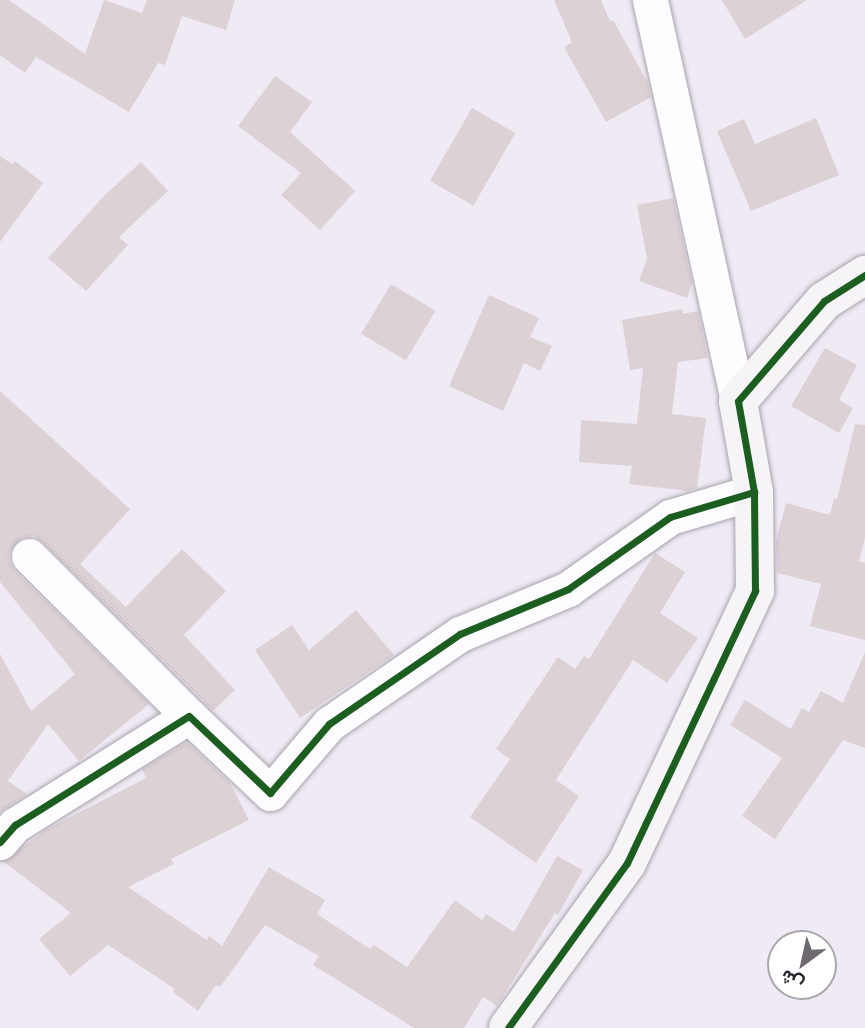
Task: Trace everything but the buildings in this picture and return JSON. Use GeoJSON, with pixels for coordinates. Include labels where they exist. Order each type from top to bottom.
{"type":"FeatureCollection","features":[{"type":"Feature","properties":{"kind":"street"},"geometry":{"type":"LineString","coordinates":[[508,1028],[627,863],[755,591],[754,492],[738,401],[650,0]]}},
{"type":"Feature","properties":{"kind":"street"},"geometry":{"type":"LineString","coordinates":[[738,401],[824,301],[865,275]]}},
{"type":"Feature","properties":{"kind":"street"},"geometry":{"type":"LineString","coordinates":[[29,556],[270,793],[329,724],[460,634],[568,589],[670,517],[754,492]]}},
{"type":"Feature","properties":{"kind":"street"},"geometry":{"type":"LineString","coordinates":[[5,828],[189,716]]}},
{"type":"Feature","properties":{"kind":"cycle path"},"geometry":{"type":"LineString","coordinates":[[508,1028],[627,863],[755,591],[754,492],[738,401],[824,301],[865,275]]}},
{"type":"Feature","properties":{"kind":"cycle path"},"geometry":{"type":"LineString","coordinates":[[0,842],[15,825],[189,716],[270,793],[329,724],[460,634],[568,589],[670,517],[754,492]]}}]}
